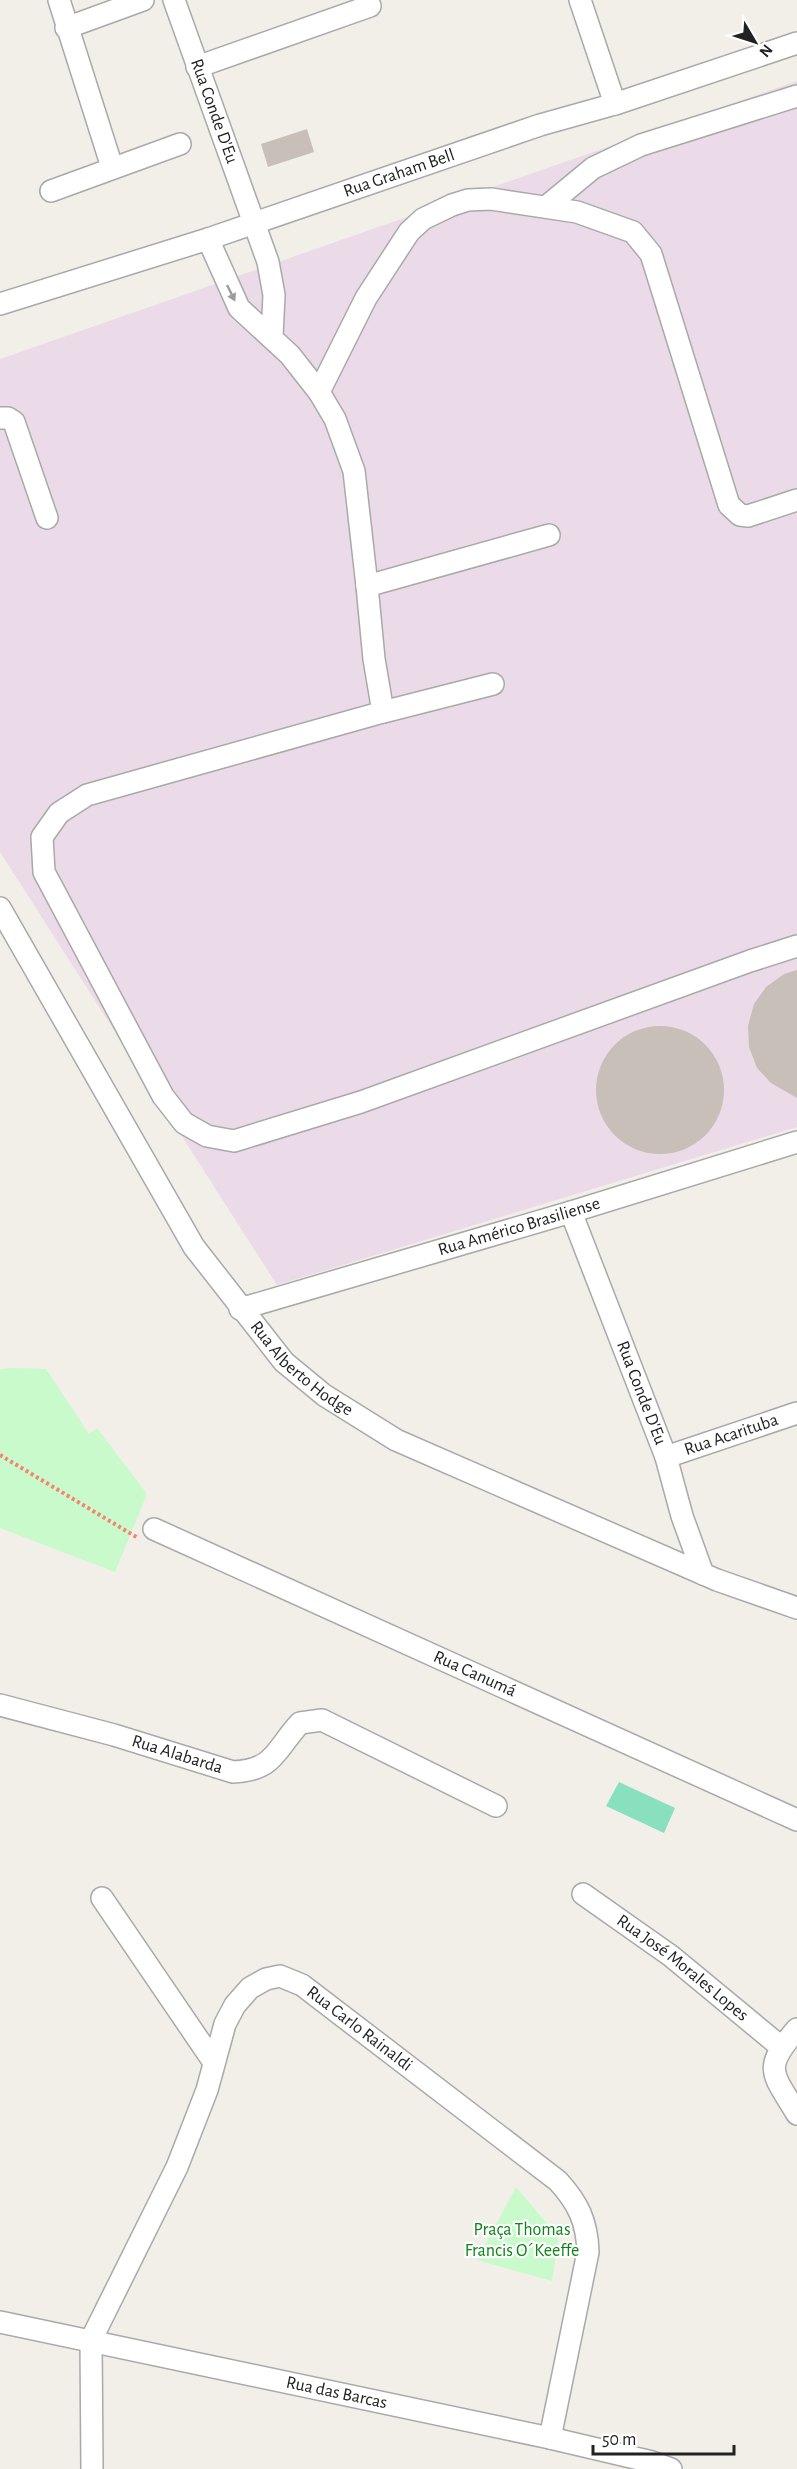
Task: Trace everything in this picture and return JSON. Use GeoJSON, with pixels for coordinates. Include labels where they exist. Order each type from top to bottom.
{"type":"FeatureCollection","features":[{"type":"Feature","properties":{"kind":"street"},"geometry":{"type":"LineString","coordinates":[[59,0],[112,167]]}},
{"type":"Feature","properties":{"kind":"street"},"geometry":{"type":"LineString","coordinates":[[66,28],[143,0]]}},
{"type":"Feature","properties":{"kind":"street","name":"Rua Conde D'Eu"},"geometry":{"type":"LineString","coordinates":[[174,0],[273,281],[272,336]]}},
{"type":"Feature","properties":{"kind":"street"},"geometry":{"type":"LineString","coordinates":[[580,0],[615,104]]}},
{"type":"Feature","properties":{"kind":"street"},"geometry":{"type":"LineString","coordinates":[[197,67],[370,6]]}},
{"type":"Feature","properties":{"kind":"street","name":"Rua Graham Bell"},"geometry":{"type":"LineString","coordinates":[[0,304],[208,239],[540,125],[615,104],[797,43]]}},
{"type":"Feature","properties":{"kind":"street"},"geometry":{"type":"LineString","coordinates":[[547,206],[593,168],[640,146],[797,96]]}},
{"type":"Feature","properties":{"kind":"street"},"geometry":{"type":"LineString","coordinates":[[51,191],[180,144]]}},
{"type":"Feature","properties":{"kind":"street"},"geometry":{"type":"LineString","coordinates":[[319,392],[366,298],[415,225],[452,205],[468,200],[491,199],[576,212],[627,229],[642,241],[651,254],[729,505],[733,510],[748,516],[797,500]]}},
{"type":"Feature","properties":{"kind":"street"},"geometry":{"type":"LineString","coordinates":[[208,239],[239,308],[272,336],[319,392],[335,419],[354,471],[374,659],[383,712]]}},
{"type":"Feature","properties":{"kind":"street"},"geometry":{"type":"LineString","coordinates":[[0,418],[8,418],[14,422],[47,518]]}},
{"type":"Feature","properties":{"kind":"street"},"geometry":{"type":"LineString","coordinates":[[367,586],[549,535]]}},
{"type":"Feature","properties":{"kind":"street"},"geometry":{"type":"LineString","coordinates":[[493,684],[383,712],[87,795],[59,813],[42,837],[44,872],[163,1096],[184,1123],[207,1136],[234,1141],[361,1102],[797,946]]}},
{"type":"Feature","properties":{"kind":"street","name":"Rua Alberto Hodge"},"geometry":{"type":"LineString","coordinates":[[0,908],[194,1247],[240,1309],[284,1362],[324,1395],[387,1435],[703,1574],[797,1608]]}},
{"type":"Feature","properties":{"kind":"street","name":"Rua Américo Brasiliense"},"geometry":{"type":"LineString","coordinates":[[240,1309],[571,1212],[797,1142]]}},
{"type":"Feature","properties":{"kind":"street","name":"Rua Conde D'Eu"},"geometry":{"type":"LineString","coordinates":[[571,1212],[666,1457],[682,1516],[703,1574]]}},
{"type":"Feature","properties":{"kind":"street","name":"Rua Acarituba"},"geometry":{"type":"LineString","coordinates":[[666,1457],[797,1413]]}},
{"type":"Feature","properties":{"kind":"street","name":"Rua Canumá"},"geometry":{"type":"LineString","coordinates":[[145,1533],[797,1820]]}},
{"type":"Feature","properties":{"kind":"street","name":"Rua Alabarda"},"geometry":{"type":"LineString","coordinates":[[0,1705],[114,1735],[233,1772],[253,1771],[277,1754],[300,1723],[322,1720],[496,1806]]}},
{"type":"Feature","properties":{"kind":"street","name":"Rua José Morales Lopes"},"geometry":{"type":"LineString","coordinates":[[583,1893],[671,1956],[782,2047]]}},
{"type":"Feature","properties":{"kind":"street"},"geometry":{"type":"LineString","coordinates":[[102,1898],[213,2061]]}},
{"type":"Feature","properties":{"kind":"street","name":"Rua Carlo Rainaldi"},"geometry":{"type":"LineString","coordinates":[[91,2340],[177,2167],[207,2090],[213,2061],[225,2024],[235,2005],[250,1988],[267,1979],[280,1976],[292,1979],[563,2187],[582,2214],[587,2232],[588,2252],[550,2438]]}},
{"type":"Feature","properties":{"kind":"street"},"geometry":{"type":"LineString","coordinates":[[797,2029],[775,2058],[774,2076],[797,2114]]}},
{"type":"Feature","properties":{"kind":"street","name":"Rua das Barcas"},"geometry":{"type":"LineString","coordinates":[[0,2322],[550,2438],[652,2462],[671,2469]]}},
{"type":"Feature","properties":{"kind":"street"},"geometry":{"type":"LineString","coordinates":[[91,2340],[92,2469]]}},
{"type":"Feature","properties":{"kind":"path"},"geometry":{"type":"LineString","coordinates":[[0,1455],[109,1518],[145,1533]]}},
{"type":"Feature","properties":{"kind":"shaded area"},"geometry":{"type":"Polygon","coordinates":[[[797,81],[797,1127],[277,1285],[0,852],[0,359],[797,81]]]}},
{"type":"Feature","properties":{"kind":"green space"},"geometry":{"type":"Polygon","coordinates":[[[0,1369],[46,1369],[89,1434],[97,1428],[147,1494],[115,1572],[0,1528],[0,1369]]]}},
{"type":"Feature","properties":{"kind":"green space"},"geometry":{"type":"Polygon","coordinates":[[[619,1782],[675,1808],[664,1833],[606,1806],[619,1782]]]}},
{"type":"Feature","properties":{"kind":"green space","name":"Praça Thomas Francis O´Keeffe"},"geometry":{"type":"Polygon","coordinates":[[[516,2187],[555,2233],[558,2242],[552,2281],[477,2260],[516,2187]]]}},
{"type":"Feature","properties":{"kind":"building"},"geometry":{"type":"Polygon","coordinates":[[[307,129],[314,152],[268,167],[261,144],[307,129]]]}},
{"type":"Feature","properties":{"kind":"building"},"geometry":{"type":"Polygon","coordinates":[[[797,970],[797,1098],[771,1083],[757,1068],[749,1047],[748,1026],[754,1004],[766,987],[784,974],[797,970]]]}},
{"type":"Feature","properties":{"kind":"building"},"geometry":{"type":"Polygon","coordinates":[[[660,1026],[684,1031],[705,1045],[719,1066],[724,1090],[719,1114],[705,1135],[684,1149],[660,1154],[636,1149],[615,1135],[601,1114],[596,1090],[601,1066],[615,1045],[636,1031],[660,1026]]]}}]}
